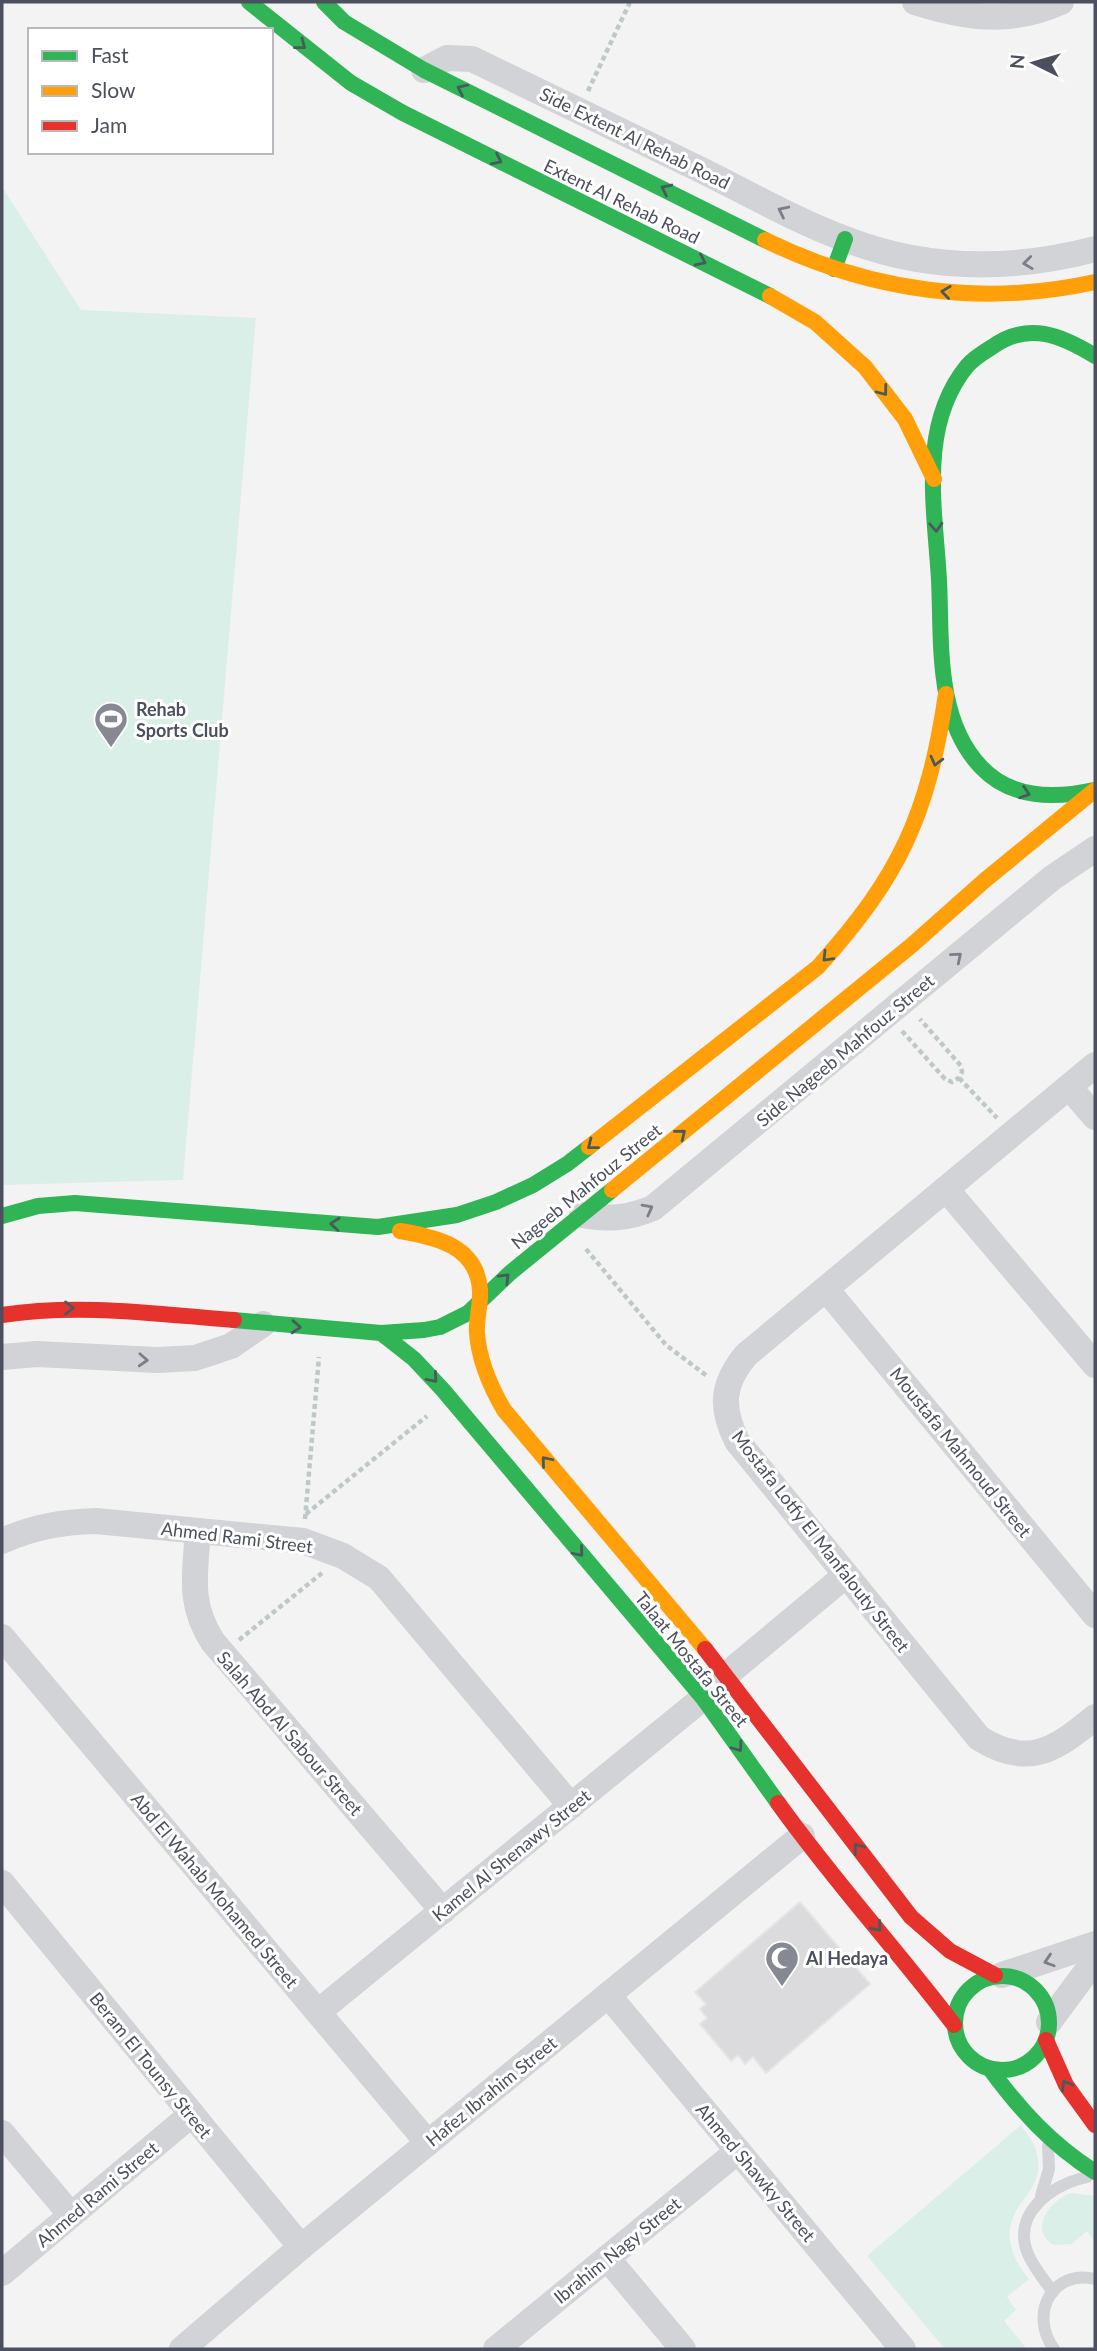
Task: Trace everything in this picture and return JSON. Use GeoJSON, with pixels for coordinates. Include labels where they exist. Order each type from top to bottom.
{"type":"FeatureCollection","features":[{"type":"Feature","properties":{"kind":"street","name":"Extent Al Rehab Road"},"geometry":{"type":"LineString","coordinates":[[249,2],[351,83],[403,113],[758,289],[815,322],[865,367],[905,419],[934,479]]}},
{"type":"Feature","properties":{"kind":"street","name":"Extent Al Rehab Road"},"geometry":{"type":"LineString","coordinates":[[324,2],[344,22],[424,70],[790,251],[834,269],[910,288],[960,294],[1015,314]]}},
{"type":"Feature","properties":{"kind":"street"},"geometry":{"type":"LineString","coordinates":[[915,2],[981,17],[1016,16],[1061,2]]}},
{"type":"Feature","properties":{"kind":"street","name":"Side Extent Al Rehab Road"},"geometry":{"type":"LineString","coordinates":[[424,70],[447,58],[472,59],[845,239],[884,252],[952,265],[989,266],[1064,258],[1095,249]]}},
{"type":"Feature","properties":{"kind":"street"},"geometry":{"type":"LineString","coordinates":[[834,269],[845,239]]}},
{"type":"Feature","properties":{"kind":"street"},"geometry":{"type":"LineString","coordinates":[[1095,282],[1071,288],[1015,314],[991,346],[952,383],[942,406],[936,431],[934,479],[946,694],[962,743],[981,768],[1006,786],[1035,796],[1066,797],[1095,790]]}},
{"type":"Feature","properties":{"kind":"street"},"geometry":{"type":"LineString","coordinates":[[1015,314],[1038,333],[1074,342],[1095,356]]}},
{"type":"Feature","properties":{"kind":"street","name":"Nageeb Mahfouz Street"},"geometry":{"type":"LineString","coordinates":[[2,1216],[46,1204],[75,1203],[378,1227],[457,1215],[496,1202],[533,1185],[568,1164],[818,967],[861,919],[884,888],[909,843],[931,782],[940,745],[946,694]]}},
{"type":"Feature","properties":{"kind":"street","name":"Nageeb Mahfouz Street"},"geometry":{"type":"LineString","coordinates":[[2,1315],[35,1310],[92,1308],[382,1334],[409,1334],[434,1329],[457,1320],[478,1307],[510,1273],[912,945],[984,881],[1095,790]]}},
{"type":"Feature","properties":{"kind":"street","name":"Side Nageeb Mahfouz Street"},"geometry":{"type":"LineString","coordinates":[[575,1221],[618,1219],[653,1208],[1052,878],[1095,849]]}},
{"type":"Feature","properties":{"kind":"street"},"geometry":{"type":"LineString","coordinates":[[727,1386],[734,1369],[747,1354],[1095,1065]]}},
{"type":"Feature","properties":{"kind":"street"},"geometry":{"type":"LineString","coordinates":[[1069,1087],[1095,1117]]}},
{"type":"Feature","properties":{"kind":"street"},"geometry":{"type":"LineString","coordinates":[[946,1189],[1095,1365]]}},
{"type":"Feature","properties":{"kind":"street","name":"Talaat Mostafa Street"},"geometry":{"type":"LineString","coordinates":[[378,1227],[446,1241],[460,1249],[470,1261],[477,1275],[480,1291],[480,1352],[493,1392],[503,1410],[726,1675],[911,1917],[924,1931],[956,1955],[998,1975]]}},
{"type":"Feature","properties":{"kind":"street","name":"Moustafa Mahmoud Street"},"geometry":{"type":"LineString","coordinates":[[826,1289],[1095,1615]]}},
{"type":"Feature","properties":{"kind":"street"},"geometry":{"type":"LineString","coordinates":[[14,1301],[35,1310]]}},
{"type":"Feature","properties":{"kind":"street"},"geometry":{"type":"LineString","coordinates":[[2,1357],[37,1354],[157,1360],[195,1358],[231,1346],[263,1324]]}},
{"type":"Feature","properties":{"kind":"street","name":"Talaat Mostafa Street"},"geometry":{"type":"LineString","coordinates":[[382,1334],[412,1356],[450,1398],[703,1698],[802,1836],[911,1968],[954,2025]]}},
{"type":"Feature","properties":{"kind":"street","name":"Mostafa Lotfy El Manfalouty Street"},"geometry":{"type":"LineString","coordinates":[[727,1386],[727,1415],[737,1441],[979,1738],[995,1748],[1013,1754],[1032,1754],[1051,1749],[1095,1717]]}},
{"type":"Feature","properties":{"kind":"street","name":"Ahmed Rami Street"},"geometry":{"type":"LineString","coordinates":[[2,1541],[33,1528],[64,1522],[96,1521],[303,1541],[343,1556],[379,1578],[571,1807]]}},
{"type":"Feature","properties":{"kind":"street","name":"Salah Abd Al Sabour Street"},"geometry":{"type":"LineString","coordinates":[[198,1531],[193,1590],[205,1631],[443,1911]]}},
{"type":"Feature","properties":{"kind":"street"},"geometry":{"type":"LineString","coordinates":[[726,1675],[846,1575]]}},
{"type":"Feature","properties":{"kind":"street","name":"Abd El Wahab Mohamed Street"},"geometry":{"type":"LineString","coordinates":[[2,1637],[428,2143]]}},
{"type":"Feature","properties":{"kind":"street","name":"Kamel Al Shenawy Street"},"geometry":{"type":"LineString","coordinates":[[318,2012],[703,1698]]}},
{"type":"Feature","properties":{"kind":"street","name":"Hafez Ibrahim Street"},"geometry":{"type":"LineString","coordinates":[[182,2349],[301,2247],[802,1836]]}},
{"type":"Feature","properties":{"kind":"street","name":"Beram El Tounsy Street"},"geometry":{"type":"LineString","coordinates":[[2,1883],[301,2247]]}},
{"type":"Feature","properties":{"kind":"street"},"geometry":{"type":"LineString","coordinates":[[1095,1944],[982,1980],[970,1987],[961,1998],[954,2025],[957,2040],[965,2053],[976,2063],[990,2069],[1007,2070],[1024,2065],[1037,2054],[1048,2031],[1095,1960]]}},
{"type":"Feature","properties":{"kind":"street"},"geometry":{"type":"LineString","coordinates":[[998,1975],[1017,1978],[1030,1984],[1040,1995],[1047,2008],[1048,2031],[1064,2083],[1074,2101],[1095,2125]]}},
{"type":"Feature","properties":{"kind":"street","name":"Ahmed Shawky Street"},"geometry":{"type":"LineString","coordinates":[[608,1995],[903,2349]]}},
{"type":"Feature","properties":{"kind":"street"},"geometry":{"type":"LineString","coordinates":[[990,2069],[1018,2108],[1047,2137],[1095,2174]]}},
{"type":"Feature","properties":{"kind":"street","name":"Ahmed Rami Street"},"geometry":{"type":"LineString","coordinates":[[2,2273],[192,2114]]}},
{"type":"Feature","properties":{"kind":"street"},"geometry":{"type":"LineString","coordinates":[[2,2133],[71,2216]]}},
{"type":"Feature","properties":{"kind":"street","name":"Ibrahim Nagy Street"},"geometry":{"type":"LineString","coordinates":[[496,2349],[737,2151]]}},
{"type":"Feature","properties":{"kind":"street"},"geometry":{"type":"LineString","coordinates":[[607,2258],[683,2349]]}},
{"type":"Feature","properties":{"kind":"lane"},"geometry":{"type":"LineString","coordinates":[[1047,2137],[1049,2169],[1039,2200],[1025,2227],[1026,2246],[1033,2263],[1053,2292]]}},
{"type":"Feature","properties":{"kind":"lane"},"geometry":{"type":"LineString","coordinates":[[1039,2200],[1069,2181],[1095,2174]]}},
{"type":"Feature","properties":{"kind":"lane"},"geometry":{"type":"LineString","coordinates":[[1054,2349],[1047,2339],[1042,2319],[1043,2309],[1053,2292],[1069,2280],[1087,2277],[1095,2279]]}},
{"type":"Feature","properties":{"kind":"path"},"geometry":{"type":"LineString","coordinates":[[578,110],[630,2]]}},
{"type":"Feature","properties":{"kind":"path"},"geometry":{"type":"LineString","coordinates":[[895,1008],[961,1066],[959,1078],[952,1082],[945,1079],[895,1008]]}},
{"type":"Feature","properties":{"kind":"path"},"geometry":{"type":"LineString","coordinates":[[959,1078],[1012,1133]]}},
{"type":"Feature","properties":{"kind":"path"},"geometry":{"type":"LineString","coordinates":[[575,1221],[666,1345],[695,1369],[727,1386]]}},
{"type":"Feature","properties":{"kind":"path"},"geometry":{"type":"LineString","coordinates":[[303,1541],[321,1328]]}},
{"type":"Feature","properties":{"kind":"path"},"geometry":{"type":"LineString","coordinates":[[305,1514],[450,1398]]}},
{"type":"Feature","properties":{"kind":"path"},"geometry":{"type":"LineString","coordinates":[[222,1653],[343,1556]]}},
{"type":"Feature","properties":{"kind":"shaded area","name":"Rehab Sports Club"},"geometry":{"type":"Polygon","coordinates":[[[2,187],[81,310],[256,318],[183,1180],[2,1185],[2,187]]]}},
{"type":"Feature","properties":{"kind":"shaded area"},"geometry":{"type":"Polygon","coordinates":[[[1021,2125],[1036,2150],[1038,2165],[1035,2182],[1013,2218],[1010,2242],[1019,2266],[1029,2279],[1007,2297],[1016,2310],[1004,2321],[1027,2349],[945,2349],[867,2256],[1021,2125]]]}},
{"type":"Feature","properties":{"kind":"shaded area"},"geometry":{"type":"Polygon","coordinates":[[[1071,2193],[1095,2196],[1095,2242],[1087,2231],[1072,2244],[1054,2245],[1046,2239],[1042,2224],[1056,2202],[1071,2193]]]}},
{"type":"Feature","properties":{"kind":"building","name":"Al Hedaya"},"geometry":{"type":"Polygon","coordinates":[[[800,1902],[870,1984],[766,2073],[753,2057],[745,2064],[738,2055],[731,2061],[700,2024],[707,2018],[700,2009],[706,2004],[695,1992],[800,1902]]]}},
{"type":"Feature","properties":{"kind":"traffic: fast"},"geometry":{"type":"LineString","coordinates":[[249,2],[351,83],[403,113],[770,296]]}},
{"type":"Feature","properties":{"kind":"traffic: fast"},"geometry":{"type":"LineString","coordinates":[[324,2],[344,22],[424,70],[765,240]]}},
{"type":"Feature","properties":{"kind":"traffic: fast"},"geometry":{"type":"LineString","coordinates":[[834,269],[845,239]]}},
{"type":"Feature","properties":{"kind":"traffic: fast"},"geometry":{"type":"LineString","coordinates":[[1094,790],[1064,795],[1019,791],[993,778],[966,748],[948,703],[941,654],[933,469],[941,415],[967,366],[979,355],[1005,339],[1031,333],[1057,337],[1095,356]]}},
{"type":"Feature","properties":{"kind":"traffic: fast"},"geometry":{"type":"LineString","coordinates":[[2,1216],[38,1206],[75,1203],[378,1227],[457,1215],[496,1202],[533,1185],[589,1147]]}},
{"type":"Feature","properties":{"kind":"traffic: fast"},"geometry":{"type":"LineString","coordinates":[[234,1320],[381,1333],[440,1327],[468,1313],[510,1273],[612,1190]]}},
{"type":"Feature","properties":{"kind":"traffic: fast"},"geometry":{"type":"LineString","coordinates":[[381,1333],[414,1359],[443,1390],[703,1698],[778,1803]]}},
{"type":"Feature","properties":{"kind":"traffic: fast"},"geometry":{"type":"LineString","coordinates":[[1002,1976],[1020,1979],[1035,1990],[1046,2005],[1049,2023],[1046,2041],[1035,2056],[1020,2067],[1002,2070],[984,2067],[969,2056],[958,2041],[955,2023],[958,2005],[969,1990],[984,1979],[1002,1976]]}},
{"type":"Feature","properties":{"kind":"traffic: fast"},"geometry":{"type":"LineString","coordinates":[[990,2069],[1038,2126],[1079,2162],[1095,2172]]}},
{"type":"Feature","properties":{"kind":"traffic: slow"},"geometry":{"type":"LineString","coordinates":[[765,240],[845,272],[927,290],[1010,293],[1095,282]]}},
{"type":"Feature","properties":{"kind":"traffic: slow"},"geometry":{"type":"LineString","coordinates":[[770,296],[815,322],[865,367],[905,419],[934,479]]}},
{"type":"Feature","properties":{"kind":"traffic: slow"},"geometry":{"type":"LineString","coordinates":[[589,1147],[818,967],[846,934],[890,873],[906,842],[930,775],[946,694]]}},
{"type":"Feature","properties":{"kind":"traffic: slow"},"geometry":{"type":"LineString","coordinates":[[612,1190],[912,945],[984,881],[1095,790]]}},
{"type":"Feature","properties":{"kind":"traffic: slow"},"geometry":{"type":"LineString","coordinates":[[400,1231],[452,1246],[471,1263],[480,1290],[477,1328],[480,1353],[504,1410],[705,1649]]}},
{"type":"Feature","properties":{"kind":"traffic: jam"},"geometry":{"type":"LineString","coordinates":[[2,1315],[89,1310],[234,1320]]}},
{"type":"Feature","properties":{"kind":"traffic: jam"},"geometry":{"type":"LineString","coordinates":[[705,1649],[911,1917],[950,1951],[995,1975]]}},
{"type":"Feature","properties":{"kind":"traffic: jam"},"geometry":{"type":"LineString","coordinates":[[778,1803],[954,2025]]}},
{"type":"Feature","properties":{"kind":"traffic: jam"},"geometry":{"type":"LineString","coordinates":[[1046,2040],[1066,2085],[1095,2125]]}},
{"type":"Feature","properties":{"kind":"place","name":"Rehab Sports Club"},"geometry":{"type":"Point","coordinates":[111,749]}},
{"type":"Feature","properties":{"kind":"place","name":"Al Hedaya"},"geometry":{"type":"Point","coordinates":[782,1988]}}]}
